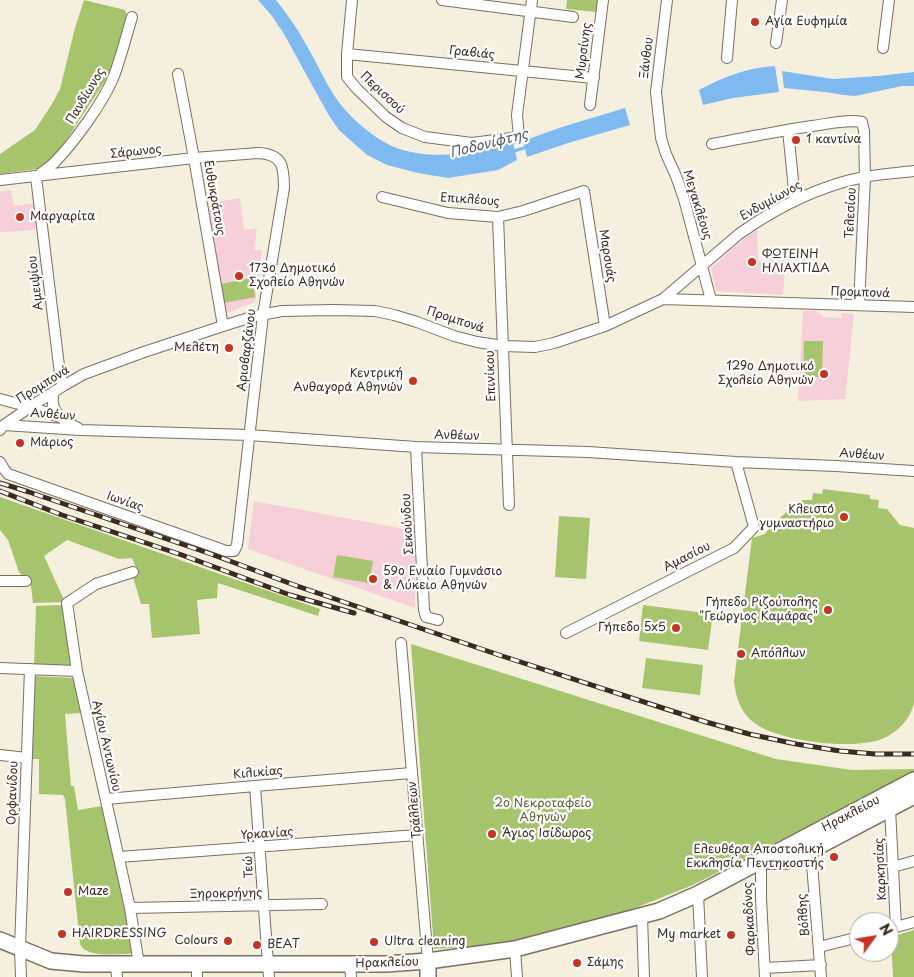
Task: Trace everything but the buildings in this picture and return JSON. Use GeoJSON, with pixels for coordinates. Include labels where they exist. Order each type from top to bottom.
{"type":"FeatureCollection","features":[{"type":"Feature","properties":{"kind":"main road","name":"Ηρακλείου"},"geometry":{"type":"LineString","coordinates":[[0,940],[51,961],[84,964],[117,971],[139,965],[197,971],[350,971],[386,964],[428,961],[515,949],[642,916],[698,894],[914,780]]}},
{"type":"Feature","properties":{"kind":"main road","name":"Ηρακλείου"},"geometry":{"type":"LineString","coordinates":[[761,861],[786,861],[800,856],[914,796]]}},
{"type":"Feature","properties":{"kind":"main road","name":"Τράλλεων"},"geometry":{"type":"LineString","coordinates":[[428,961],[428,977]]}},
{"type":"Feature","properties":{"kind":"street"},"geometry":{"type":"LineString","coordinates":[[347,54],[352,0]]}},
{"type":"Feature","properties":{"kind":"street"},"geometry":{"type":"LineString","coordinates":[[442,0],[573,17]]}},
{"type":"Feature","properties":{"kind":"street"},"geometry":{"type":"LineString","coordinates":[[524,71],[532,0]]}},
{"type":"Feature","properties":{"kind":"street","name":"Μυρσίνης"},"geometry":{"type":"LineString","coordinates":[[590,105],[603,0]]}},
{"type":"Feature","properties":{"kind":"street","name":"Ξάνθου"},"geometry":{"type":"LineString","coordinates":[[659,118],[656,92],[667,0]]}},
{"type":"Feature","properties":{"kind":"street"},"geometry":{"type":"LineString","coordinates":[[727,58],[732,0]]}},
{"type":"Feature","properties":{"kind":"street"},"geometry":{"type":"LineString","coordinates":[[776,43],[782,0]]}},
{"type":"Feature","properties":{"kind":"street"},"geometry":{"type":"LineString","coordinates":[[883,48],[889,0]]}},
{"type":"Feature","properties":{"kind":"street","name":"Πανδίωνος"},"geometry":{"type":"LineString","coordinates":[[37,176],[54,164],[93,112],[106,91],[116,70],[132,17]]}},
{"type":"Feature","properties":{"kind":"street","name":"Γραβιάς"},"geometry":{"type":"LineString","coordinates":[[347,54],[594,78]]}},
{"type":"Feature","properties":{"kind":"street","name":"Περισσού"},"geometry":{"type":"LineString","coordinates":[[347,54],[346,77],[386,117],[402,128],[425,137],[472,143],[519,136],[517,115],[524,71]]}},
{"type":"Feature","properties":{"kind":"street","name":"Ευθυκράτους"},"geometry":{"type":"LineString","coordinates":[[178,74],[223,326]]}},
{"type":"Feature","properties":{"kind":"street","name":"Μεγακλέους"},"geometry":{"type":"LineString","coordinates":[[659,118],[663,146],[684,199],[711,300]]}},
{"type":"Feature","properties":{"kind":"street","name":"Τελεσίου"},"geometry":{"type":"LineString","coordinates":[[788,130],[854,121],[862,122],[864,131],[865,177],[859,305]]}},
{"type":"Feature","properties":{"kind":"street"},"geometry":{"type":"LineString","coordinates":[[712,144],[788,130],[795,200]]}},
{"type":"Feature","properties":{"kind":"street","name":"Σάρωνος"},"geometry":{"type":"LineString","coordinates":[[0,180],[194,158],[258,153],[268,153],[275,156]]}},
{"type":"Feature","properties":{"kind":"street","name":"Αριοβαρζάνου"},"geometry":{"type":"LineString","coordinates":[[234,551],[237,545],[263,315],[284,188],[284,172],[281,162],[275,156]]}},
{"type":"Feature","properties":{"kind":"street","name":"Ενδυμίωνος"},"geometry":{"type":"LineString","coordinates":[[663,299],[739,234],[795,200],[810,193],[865,177],[914,171]]}},
{"type":"Feature","properties":{"kind":"street","name":"Αμειψίου"},"geometry":{"type":"LineString","coordinates":[[37,176],[60,374],[58,389],[53,402],[56,413],[60,417]]}},
{"type":"Feature","properties":{"kind":"street","name":"Επικλέους"},"geometry":{"type":"LineString","coordinates":[[382,197],[448,213],[498,217],[523,211],[584,190]]}},
{"type":"Feature","properties":{"kind":"street","name":"Μαρσυάς"},"geometry":{"type":"LineString","coordinates":[[584,190],[605,326]]}},
{"type":"Feature","properties":{"kind":"street","name":"Επινίκου"},"geometry":{"type":"LineString","coordinates":[[498,217],[509,504]]}},
{"type":"Feature","properties":{"kind":"street","name":"Προμπονά"},"geometry":{"type":"LineString","coordinates":[[2,426],[84,374],[223,326],[282,311],[375,311],[394,315],[477,342],[503,346],[535,347],[554,343],[605,326],[663,299],[914,307]]}},
{"type":"Feature","properties":{"kind":"street","name":"Ανθέων"},"geometry":{"type":"LineString","coordinates":[[0,399],[60,417]]}},
{"type":"Feature","properties":{"kind":"street"},"geometry":{"type":"LineString","coordinates":[[60,417],[80,430]]}},
{"type":"Feature","properties":{"kind":"street","name":"Ανθέων"},"geometry":{"type":"LineString","coordinates":[[2,426],[249,435],[416,447],[588,452],[914,471]]}},
{"type":"Feature","properties":{"kind":"street","name":"Σεκούνδου"},"geometry":{"type":"LineString","coordinates":[[416,447],[424,610],[426,616],[438,620]]}},
{"type":"Feature","properties":{"kind":"street","name":"Ιωνίας"},"geometry":{"type":"LineString","coordinates":[[0,462],[8,474],[226,550],[234,551]]}},
{"type":"Feature","properties":{"kind":"street","name":"Αμασίου"},"geometry":{"type":"LineString","coordinates":[[566,633],[734,548],[754,528],[736,462]]}},
{"type":"Feature","properties":{"kind":"street","name":"Αγίου Αντωνίου"},"geometry":{"type":"LineString","coordinates":[[133,572],[96,584],[67,603],[77,671],[130,908],[139,965]]}},
{"type":"Feature","properties":{"kind":"street"},"geometry":{"type":"LineString","coordinates":[[0,582],[26,581]]}},
{"type":"Feature","properties":{"kind":"street","name":"Τράλλεων"},"geometry":{"type":"LineString","coordinates":[[401,643],[428,961]]}},
{"type":"Feature","properties":{"kind":"street"},"geometry":{"type":"LineString","coordinates":[[0,668],[77,671]]}},
{"type":"Feature","properties":{"kind":"street","name":"Ορφανίδου"},"geometry":{"type":"LineString","coordinates":[[21,977],[20,948],[30,669]]}},
{"type":"Feature","properties":{"kind":"street"},"geometry":{"type":"LineString","coordinates":[[0,755],[27,758]]}},
{"type":"Feature","properties":{"kind":"street","name":"Κιλικίας"},"geometry":{"type":"LineString","coordinates":[[106,799],[412,773]]}},
{"type":"Feature","properties":{"kind":"street","name":"Τεώ"},"geometry":{"type":"LineString","coordinates":[[255,786],[268,970]]}},
{"type":"Feature","properties":{"kind":"street","name":"Καρκησίας"},"geometry":{"type":"LineString","coordinates":[[890,809],[893,867],[892,912]]}},
{"type":"Feature","properties":{"kind":"street","name":"Υρκανίας"},"geometry":{"type":"LineString","coordinates":[[119,857],[417,835]]}},
{"type":"Feature","properties":{"kind":"street","name":"Βόλβης"},"geometry":{"type":"LineString","coordinates":[[811,851],[822,977]]}},
{"type":"Feature","properties":{"kind":"street","name":"Φαρκαδόνος"},"geometry":{"type":"LineString","coordinates":[[761,861],[765,973]]}},
{"type":"Feature","properties":{"kind":"street"},"geometry":{"type":"LineString","coordinates":[[893,867],[914,861]]}},
{"type":"Feature","properties":{"kind":"street"},"geometry":{"type":"LineString","coordinates":[[698,894],[702,977]]}},
{"type":"Feature","properties":{"kind":"street","name":"Ξηροκρήνης"},"geometry":{"type":"LineString","coordinates":[[130,908],[322,904]]}},
{"type":"Feature","properties":{"kind":"street"},"geometry":{"type":"LineString","coordinates":[[642,916],[644,977]]}},
{"type":"Feature","properties":{"kind":"street"},"geometry":{"type":"LineString","coordinates":[[899,926],[914,922]]}},
{"type":"Feature","properties":{"kind":"street"},"geometry":{"type":"LineString","coordinates":[[819,947],[849,940]]}},
{"type":"Feature","properties":{"kind":"street"},"geometry":{"type":"LineString","coordinates":[[515,949],[517,977]]}},
{"type":"Feature","properties":{"kind":"street"},"geometry":{"type":"LineString","coordinates":[[765,973],[820,965]]}},
{"type":"Feature","properties":{"kind":"shaded area","name":"Μαργαρίτα"},"geometry":{"type":"Polygon","coordinates":[[[11,190],[14,206],[37,203],[41,229],[0,232],[0,192],[11,190]]]}},
{"type":"Feature","properties":{"kind":"shaded area","name":"173ο Δημοτικό Σχολείο Αθηνών"},"geometry":{"type":"Polygon","coordinates":[[[240,198],[244,230],[257,228],[254,250],[262,250],[255,302],[226,313],[213,245],[215,243],[210,233],[204,204],[240,198]]]}},
{"type":"Feature","properties":{"kind":"shaded area","name":"ΦΩΤΕΙΝΗ ΗΛΙΑΧΤΙΔΑ"},"geometry":{"type":"Polygon","coordinates":[[[757,229],[758,261],[786,256],[783,295],[716,291],[711,269],[735,246],[757,229]]]}},
{"type":"Feature","properties":{"kind":"shaded area","name":"129ο Δημοτικό Σχολείο Αθηνών"},"geometry":{"type":"Polygon","coordinates":[[[803,311],[817,311],[824,317],[841,318],[842,313],[854,314],[845,399],[798,401],[803,311]]]}},
{"type":"Feature","properties":{"kind":"shaded area","name":"59ο Ενιαίο Γυμνάσιο & Λύκειο Αθηνών"},"geometry":{"type":"Polygon","coordinates":[[[254,501],[415,531],[415,608],[248,549],[254,501]]]}},
{"type":"Feature","properties":{"kind":"green space"},"geometry":{"type":"Polygon","coordinates":[[[84,0],[125,10],[127,15],[111,69],[63,145],[44,167],[0,174],[0,154],[35,130],[60,89],[84,0]]]}},
{"type":"Feature","properties":{"kind":"green space"},"geometry":{"type":"Polygon","coordinates":[[[567,0],[598,0],[597,12],[566,9],[567,0]]]}},
{"type":"Feature","properties":{"kind":"green space"},"geometry":{"type":"Polygon","coordinates":[[[252,278],[255,297],[224,303],[221,284],[252,278]]]}},
{"type":"Feature","properties":{"kind":"green space"},"geometry":{"type":"Polygon","coordinates":[[[804,341],[823,341],[822,377],[803,377],[804,341]]]}},
{"type":"Feature","properties":{"kind":"green space","name":"Γήπεδο Ριζούπολης \"Γεώργιος Καμάρας\""},"geometry":{"type":"Polygon","coordinates":[[[823,489],[870,495],[870,499],[879,500],[878,508],[887,509],[900,525],[914,528],[914,703],[910,715],[898,729],[882,739],[870,742],[836,744],[799,740],[767,730],[751,720],[743,710],[735,687],[734,681],[752,538],[765,534],[782,516],[803,500],[812,500],[813,493],[822,494],[823,489]]]}},
{"type":"Feature","properties":{"kind":"green space"},"geometry":{"type":"Polygon","coordinates":[[[0,497],[320,609],[318,616],[218,583],[217,598],[197,600],[200,634],[152,638],[149,604],[141,604],[133,577],[139,575],[132,558],[119,559],[67,540],[44,556],[65,602],[33,603],[31,586],[19,572],[8,540],[0,530],[0,497]]]}},
{"type":"Feature","properties":{"kind":"green space"},"geometry":{"type":"Polygon","coordinates":[[[559,516],[590,518],[586,579],[555,577],[559,516]]]}},
{"type":"Feature","properties":{"kind":"green space"},"geometry":{"type":"Polygon","coordinates":[[[337,555],[373,561],[369,583],[333,577],[337,555]]]}},
{"type":"Feature","properties":{"kind":"green space"},"geometry":{"type":"Polygon","coordinates":[[[62,605],[75,665],[34,665],[36,606],[62,605]]]}},
{"type":"Feature","properties":{"kind":"green space","name":"Γήπεδο 5x5"},"geometry":{"type":"Polygon","coordinates":[[[643,605],[713,614],[708,650],[639,641],[643,605]]]}},
{"type":"Feature","properties":{"kind":"green space","name":"2ο Νεκροταφείο Αθηνών"},"geometry":{"type":"Polygon","coordinates":[[[411,644],[776,759],[852,770],[914,769],[914,772],[693,885],[630,910],[513,944],[434,949],[411,644]]]}},
{"type":"Feature","properties":{"kind":"green space","name":"Γήπεδο 5x5"},"geometry":{"type":"Polygon","coordinates":[[[646,658],[703,665],[700,695],[642,688],[646,658]]]}},
{"type":"Feature","properties":{"kind":"green space"},"geometry":{"type":"Polygon","coordinates":[[[34,676],[75,678],[83,713],[65,714],[71,786],[74,786],[78,810],[102,806],[134,947],[133,952],[129,954],[109,955],[94,953],[83,948],[80,944],[65,799],[63,795],[39,794],[39,759],[31,759],[34,676]]]}},
{"type":"Feature","properties":{"kind":"green space"},"geometry":{"type":"Polygon","coordinates":[[[914,930],[914,977],[893,977],[892,962],[899,962],[899,935],[914,930]]]}},
{"type":"Feature","properties":{"kind":"water"},"geometry":{"type":"Polygon","coordinates":[[[258,0],[276,0],[301,35],[343,108],[373,135],[389,145],[411,152],[440,155],[485,150],[513,143],[517,160],[498,170],[448,178],[387,165],[367,155],[339,130],[328,114],[284,34],[258,0]]]}},
{"type":"Feature","properties":{"kind":"water"},"geometry":{"type":"Polygon","coordinates":[[[775,66],[779,92],[733,98],[703,105],[699,90],[735,74],[775,66]]]}},
{"type":"Feature","properties":{"kind":"water"},"geometry":{"type":"Polygon","coordinates":[[[782,71],[833,79],[914,72],[914,86],[902,86],[855,96],[844,95],[784,88],[782,71]]]}},
{"type":"Feature","properties":{"kind":"water"},"geometry":{"type":"Polygon","coordinates":[[[625,108],[630,125],[527,157],[523,141],[625,108]]]}},
{"type":"Feature","properties":{"kind":"waterway","name":"Ποδονίφτης"},"geometry":{"type":"LineString","coordinates":[[511,152],[527,147]]}},
{"type":"Feature","properties":{"kind":"railway"},"geometry":{"type":"LineString","coordinates":[[0,483],[211,554],[297,586],[499,655],[706,722],[749,734],[840,751],[875,754],[914,754]]}},
{"type":"Feature","properties":{"kind":"railway"},"geometry":{"type":"LineString","coordinates":[[0,491],[62,515],[182,555],[290,595],[354,613]]}},
{"type":"Feature","properties":{"kind":"place","name":"Αγία Ευφημία"},"geometry":{"type":"Point","coordinates":[755,22]}},
{"type":"Feature","properties":{"kind":"place","name":"1 καντίνα"},"geometry":{"type":"Point","coordinates":[796,140]}},
{"type":"Feature","properties":{"kind":"place","name":"Μαργαρίτα"},"geometry":{"type":"Point","coordinates":[20,217]}},
{"type":"Feature","properties":{"kind":"place","name":"ΦΩΤΕΙΝΗ ΗΛΙΑΧΤΙΔΑ"},"geometry":{"type":"Point","coordinates":[752,262]}},
{"type":"Feature","properties":{"kind":"place","name":"173ο Δημοτικό Σχολείο Αθηνών"},"geometry":{"type":"Point","coordinates":[239,276]}},
{"type":"Feature","properties":{"kind":"place","name":"Μελέτη"},"geometry":{"type":"Point","coordinates":[229,348]}},
{"type":"Feature","properties":{"kind":"place","name":"129ο Δημοτικό Σχολείο Αθηνών"},"geometry":{"type":"Point","coordinates":[824,374]}},
{"type":"Feature","properties":{"kind":"place","name":"Κεντρική Ανθαγορά Αθηνών"},"geometry":{"type":"Point","coordinates":[413,381]}},
{"type":"Feature","properties":{"kind":"place","name":"Μάριος"},"geometry":{"type":"Point","coordinates":[20,443]}},
{"type":"Feature","properties":{"kind":"place","name":"Κλειστό γυμναστήριο"},"geometry":{"type":"Point","coordinates":[844,517]}},
{"type":"Feature","properties":{"kind":"place","name":"59ο Ενιαίο Γυμνάσιο & Λύκειο Αθηνών"},"geometry":{"type":"Point","coordinates":[373,579]}},
{"type":"Feature","properties":{"kind":"place","name":"Γήπεδο Ριζούπολης \"Γεώργιος Καμάρας\""},"geometry":{"type":"Point","coordinates":[828,610]}},
{"type":"Feature","properties":{"kind":"place","name":"Γήπεδο 5x5"},"geometry":{"type":"Point","coordinates":[676,628]}},
{"type":"Feature","properties":{"kind":"place","name":"Απόλλων"},"geometry":{"type":"Point","coordinates":[741,654]}},
{"type":"Feature","properties":{"kind":"place","name":"Άγιος Ισίδωρος"},"geometry":{"type":"Point","coordinates":[492,834]}},
{"type":"Feature","properties":{"kind":"place","name":"Ελευθέρα Αποστολική Εκκλησία Πεντηκοστής"},"geometry":{"type":"Point","coordinates":[834,857]}},
{"type":"Feature","properties":{"kind":"place","name":"Maze"},"geometry":{"type":"Point","coordinates":[68,892]}},
{"type":"Feature","properties":{"kind":"place","name":"HAIRDRESSING"},"geometry":{"type":"Point","coordinates":[62,934]}},
{"type":"Feature","properties":{"kind":"place","name":"My market"},"geometry":{"type":"Point","coordinates":[731,935]}},
{"type":"Feature","properties":{"kind":"place","name":"Colours"},"geometry":{"type":"Point","coordinates":[228,941]}},
{"type":"Feature","properties":{"kind":"place","name":"Ultra cleaning"},"geometry":{"type":"Point","coordinates":[374,942]}},
{"type":"Feature","properties":{"kind":"place","name":"ΒΕΑΤ"},"geometry":{"type":"Point","coordinates":[257,945]}},
{"type":"Feature","properties":{"kind":"place","name":"Σάμης"},"geometry":{"type":"Point","coordinates":[577,963]}}]}
